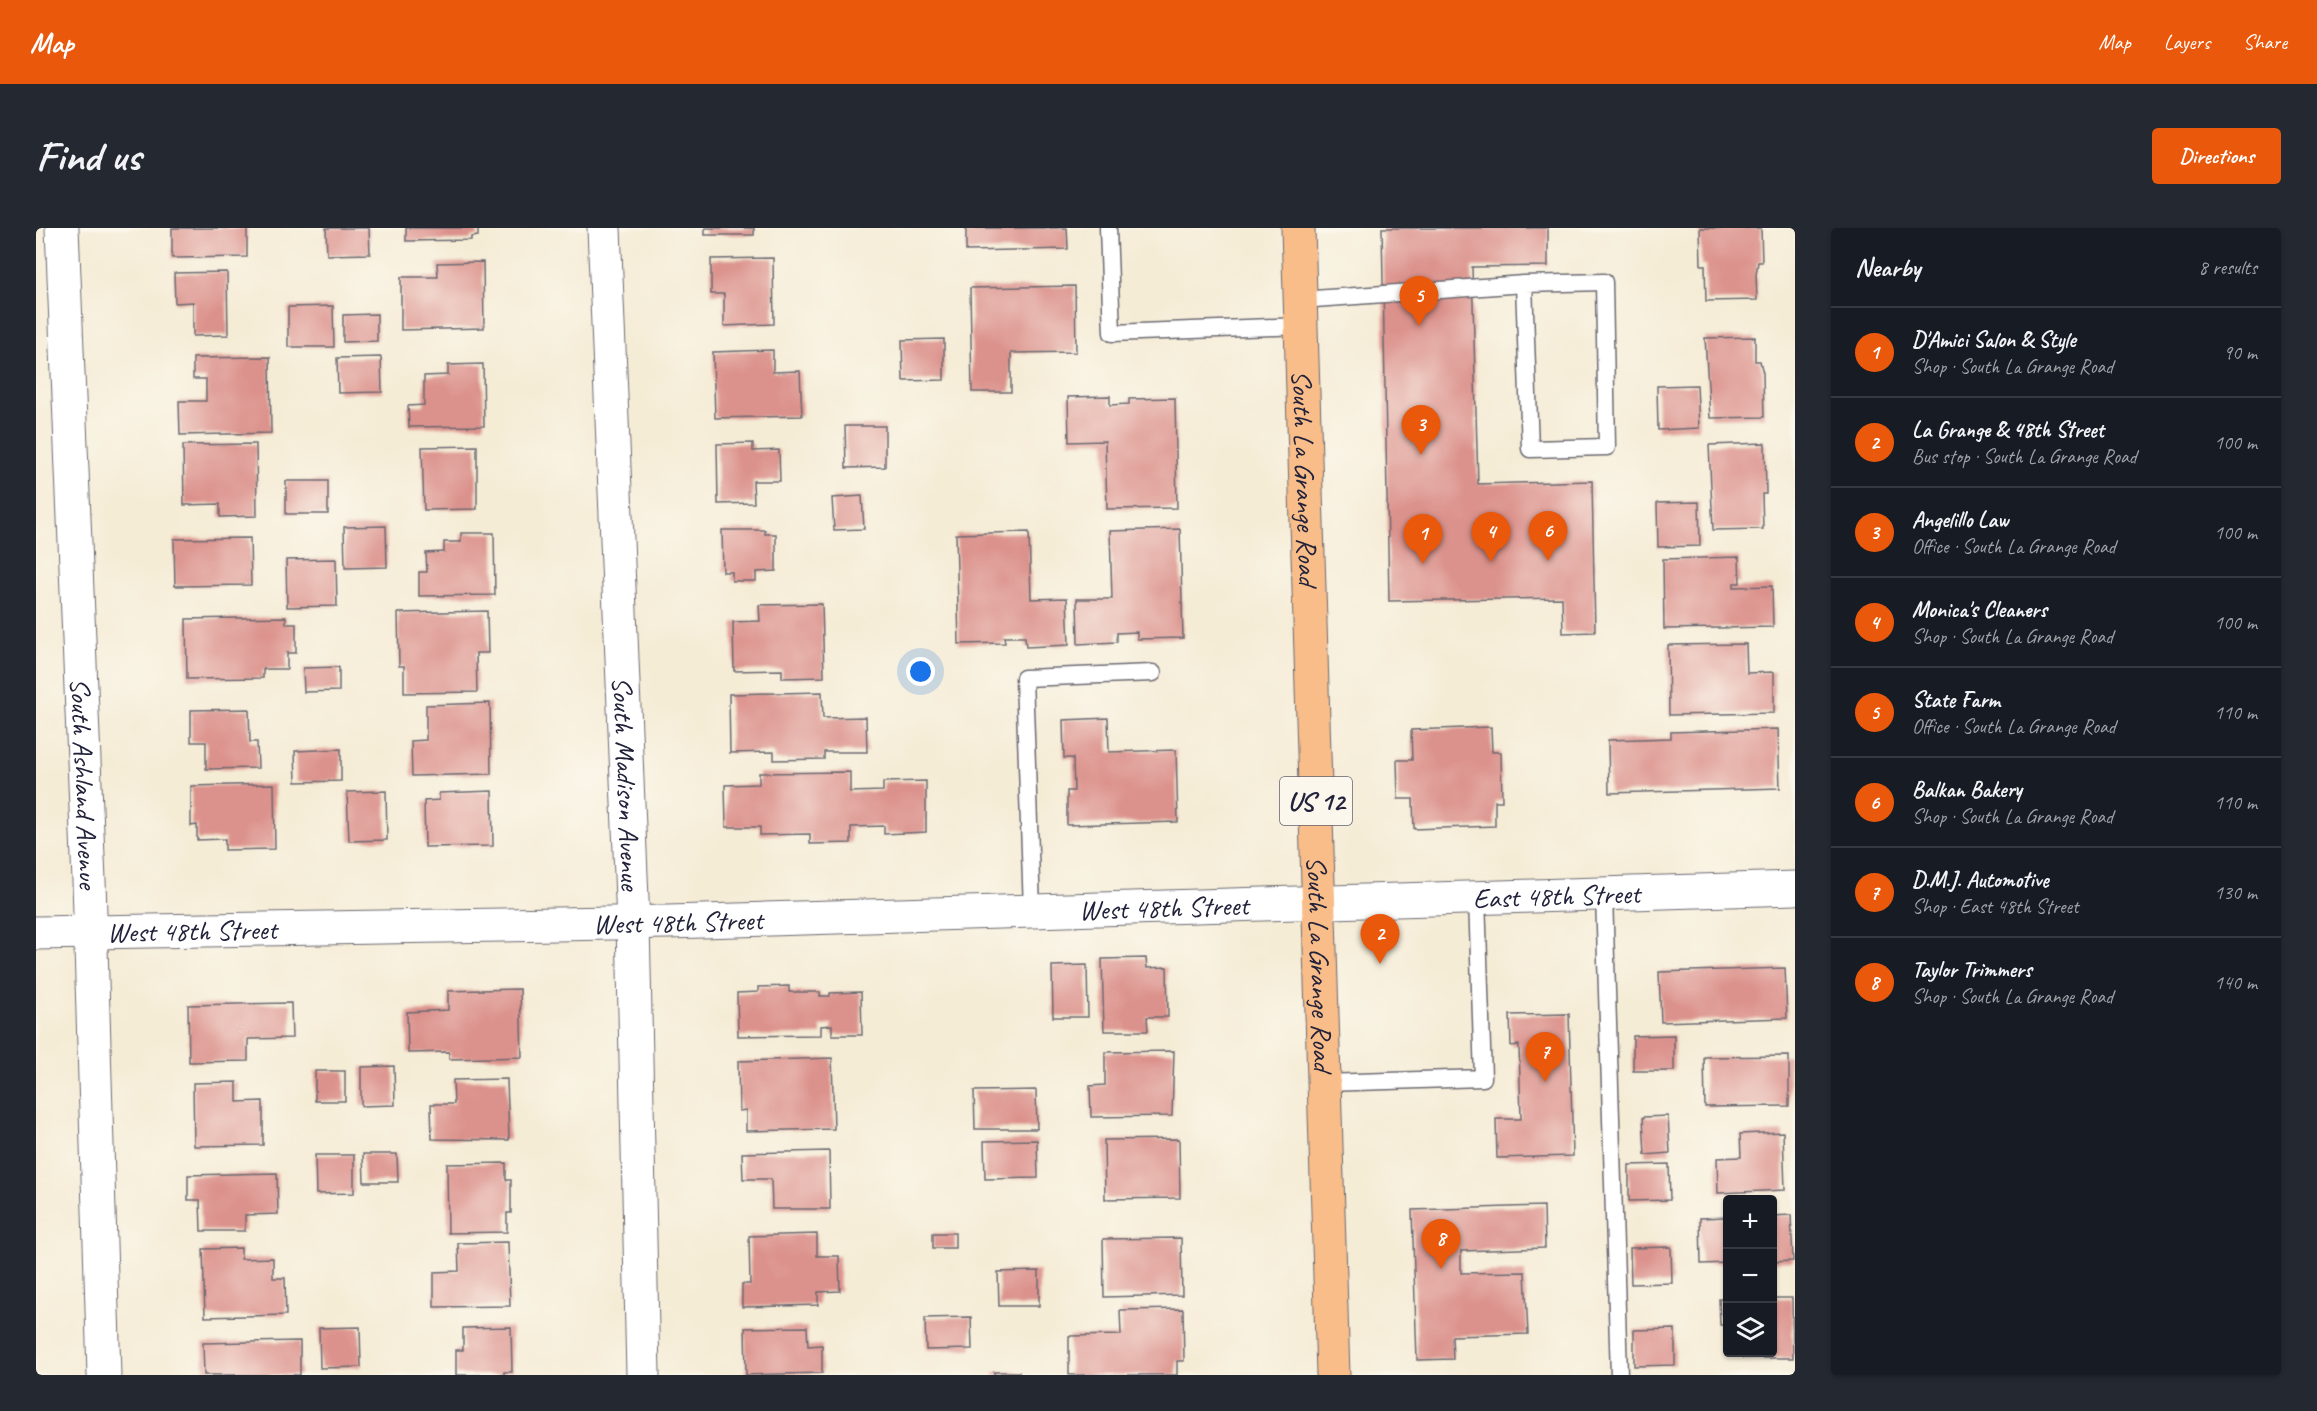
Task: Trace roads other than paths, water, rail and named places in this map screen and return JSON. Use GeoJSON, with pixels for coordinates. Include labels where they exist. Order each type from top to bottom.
{"type":"FeatureCollection","features":[{"type":"Feature","properties":{"kind":"main road","name":"South La Grange Road"},"geometry":{"type":"LineString","coordinates":[[1298,228],[1333,1375]]}},
{"type":"Feature","properties":{"kind":"street","name":"South Ashland Avenue"},"geometry":{"type":"LineString","coordinates":[[62,228],[91,932],[104,1375]]}},
{"type":"Feature","properties":{"kind":"street","name":"South Madison Avenue"},"geometry":{"type":"LineString","coordinates":[[604,228],[633,923],[643,1375]]}},
{"type":"Feature","properties":{"kind":"street","name":"East 48th Street"},"geometry":{"type":"LineString","coordinates":[[1319,901],[1795,888]]}},
{"type":"Feature","properties":{"kind":"street","name":"West 48th Street"},"geometry":{"type":"LineString","coordinates":[[36,933],[633,923],[1319,901]]}},
{"type":"Feature","properties":{"kind":"lane"},"geometry":{"type":"LineString","coordinates":[[1108,228],[1112,333],[1300,313],[1524,284],[1604,282],[1607,447],[1530,449],[1524,284]]}},
{"type":"Feature","properties":{"kind":"lane"},"geometry":{"type":"LineString","coordinates":[[1032,910],[1024,678],[1154,673]]}},
{"type":"Feature","properties":{"kind":"lane"},"geometry":{"type":"LineString","coordinates":[[1604,895],[1618,1375]]}},
{"type":"Feature","properties":{"kind":"lane"},"geometry":{"type":"LineString","coordinates":[[1324,1083],[1483,1078],[1477,898]]}},
{"type":"Feature","properties":{"kind":"place","name":"State Farm"},"geometry":{"type":"Point","coordinates":[1419,326]}},
{"type":"Feature","properties":{"kind":"place","name":"Angelillo Law"},"geometry":{"type":"Point","coordinates":[1421,455]}},
{"type":"Feature","properties":{"kind":"place","name":"Balkan Bakery"},"geometry":{"type":"Point","coordinates":[1548,561]}},
{"type":"Feature","properties":{"kind":"place","name":"Monica's Cleaners"},"geometry":{"type":"Point","coordinates":[1491,562]}},
{"type":"Feature","properties":{"kind":"place","name":"D'Amici Salon & Style"},"geometry":{"type":"Point","coordinates":[1423,564]}},
{"type":"Feature","properties":{"kind":"place","name":"La Grange & 48th Street"},"geometry":{"type":"Point","coordinates":[1380,964]}},
{"type":"Feature","properties":{"kind":"place","name":"D.M.J. Automotive"},"geometry":{"type":"Point","coordinates":[1545,1082]}},
{"type":"Feature","properties":{"kind":"place","name":"Taylor Trimmers"},"geometry":{"type":"Point","coordinates":[1441,1269]}}]}
